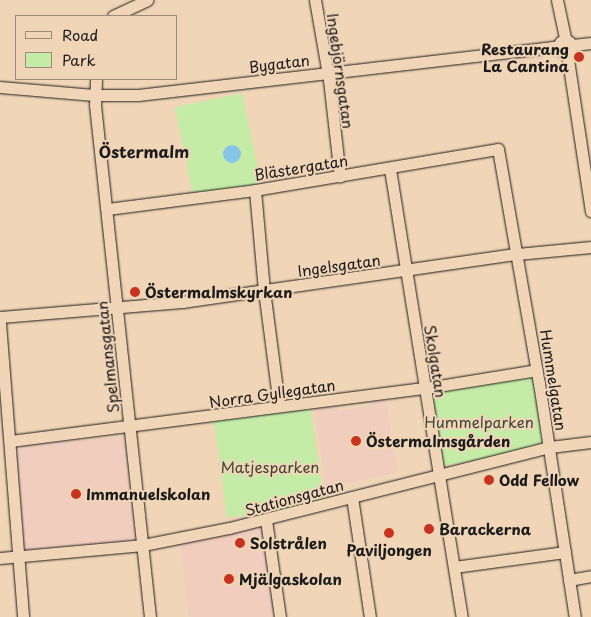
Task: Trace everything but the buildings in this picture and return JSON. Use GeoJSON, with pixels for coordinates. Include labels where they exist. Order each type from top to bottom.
{"type":"FeatureCollection","features":[{"type":"Feature","properties":{"kind":"street"},"geometry":{"type":"LineString","coordinates":[[115,15],[147,0]]}},
{"type":"Feature","properties":{"kind":"street","name":"Ingebjörnsgatan"},"geometry":{"type":"LineString","coordinates":[[315,0],[327,72],[340,176]]}},
{"type":"Feature","properties":{"kind":"street"},"geometry":{"type":"LineString","coordinates":[[556,0],[591,211]]}},
{"type":"Feature","properties":{"kind":"street","name":"Bygatan"},"geometry":{"type":"LineString","coordinates":[[1,88],[94,95],[138,95],[591,43]]}},
{"type":"Feature","properties":{"kind":"street","name":"Spelmansgatan"},"geometry":{"type":"LineString","coordinates":[[96,80],[94,95],[108,209],[150,617]]}},
{"type":"Feature","properties":{"kind":"street","name":"Blästergatan"},"geometry":{"type":"LineString","coordinates":[[108,209],[255,190],[390,169],[498,149]]}},
{"type":"Feature","properties":{"kind":"street","name":"Hummelgatan"},"geometry":{"type":"LineString","coordinates":[[498,149],[550,447],[575,617]]}},
{"type":"Feature","properties":{"kind":"street","name":"Skolgatan"},"geometry":{"type":"LineString","coordinates":[[390,169],[462,617]]}},
{"type":"Feature","properties":{"kind":"street"},"geometry":{"type":"LineString","coordinates":[[255,190],[264,290],[279,406]]}},
{"type":"Feature","properties":{"kind":"street","name":"Ingelsgatan"},"geometry":{"type":"LineString","coordinates":[[0,317],[117,309],[406,271],[517,254],[591,247]]}},
{"type":"Feature","properties":{"kind":"street"},"geometry":{"type":"LineString","coordinates":[[0,323],[23,617]]}},
{"type":"Feature","properties":{"kind":"street","name":"Norra Gyllegatan"},"geometry":{"type":"LineString","coordinates":[[10,441],[426,388],[537,370]]}},
{"type":"Feature","properties":{"kind":"street","name":"Stationsgatan"},"geometry":{"type":"LineString","coordinates":[[0,558],[143,545],[266,520],[550,447],[591,442]]}},
{"type":"Feature","properties":{"kind":"street"},"geometry":{"type":"LineString","coordinates":[[352,497],[370,617]]}},
{"type":"Feature","properties":{"kind":"street"},"geometry":{"type":"LineString","coordinates":[[266,520],[280,617]]}},
{"type":"Feature","properties":{"kind":"street"},"geometry":{"type":"LineString","coordinates":[[454,567],[565,552]]}},
{"type":"Feature","properties":{"kind":"street"},"geometry":{"type":"LineString","coordinates":[[569,580],[591,576]]}},
{"type":"Feature","properties":{"kind":"shaded area","name":"Östermalmsgården"},"geometry":{"type":"Polygon","coordinates":[[[385,397],[398,472],[326,488],[314,407],[337,405],[338,410],[372,406],[371,399],[385,397]]]}},
{"type":"Feature","properties":{"kind":"shaded area","name":"Immanuelskolan"},"geometry":{"type":"Polygon","coordinates":[[[123,437],[126,441],[138,536],[135,541],[23,551],[16,452],[20,445],[123,437]]]}},
{"type":"Feature","properties":{"kind":"shaded area","name":"Mjälgaskolan"},"geometry":{"type":"Polygon","coordinates":[[[265,522],[278,617],[189,617],[179,541],[265,522]]]}},
{"type":"Feature","properties":{"kind":"green space"},"geometry":{"type":"Polygon","coordinates":[[[242,93],[261,184],[194,198],[175,107],[242,93]]]}},
{"type":"Feature","properties":{"kind":"green space","name":"Hummelparken"},"geometry":{"type":"Polygon","coordinates":[[[537,370],[551,447],[440,466],[427,389],[537,370]]]}},
{"type":"Feature","properties":{"kind":"green space","name":"Matjesparken"},"geometry":{"type":"Polygon","coordinates":[[[310,403],[324,504],[227,518],[213,417],[310,403]]]}},
{"type":"Feature","properties":{"kind":"water"},"geometry":{"type":"Polygon","coordinates":[[[228,145],[236,145],[241,150],[239,161],[228,163],[223,158],[223,150],[228,145]]]}},
{"type":"Feature","properties":{"kind":"place","name":"Restaurang La Cantina"},"geometry":{"type":"Point","coordinates":[579,57]}},
{"type":"Feature","properties":{"kind":"place","name":"Östermalmskyrkan"},"geometry":{"type":"Point","coordinates":[135,292]}},
{"type":"Feature","properties":{"kind":"place","name":"Östermalmsgården"},"geometry":{"type":"Point","coordinates":[356,441]}},
{"type":"Feature","properties":{"kind":"place","name":"Odd Fellow"},"geometry":{"type":"Point","coordinates":[489,480]}},
{"type":"Feature","properties":{"kind":"place","name":"Immanuelskolan"},"geometry":{"type":"Point","coordinates":[76,494]}},
{"type":"Feature","properties":{"kind":"place","name":"Barackerna"},"geometry":{"type":"Point","coordinates":[429,529]}},
{"type":"Feature","properties":{"kind":"place","name":"Paviljongen"},"geometry":{"type":"Point","coordinates":[389,533]}},
{"type":"Feature","properties":{"kind":"place","name":"Solstrålen"},"geometry":{"type":"Point","coordinates":[240,543]}},
{"type":"Feature","properties":{"kind":"place","name":"Mjälgaskolan"},"geometry":{"type":"Point","coordinates":[229,579]}},
{"type":"Feature","properties":{"kind":"district","name":"Östermalm"},"geometry":{"type":"Point","coordinates":[144,151]}}]}
